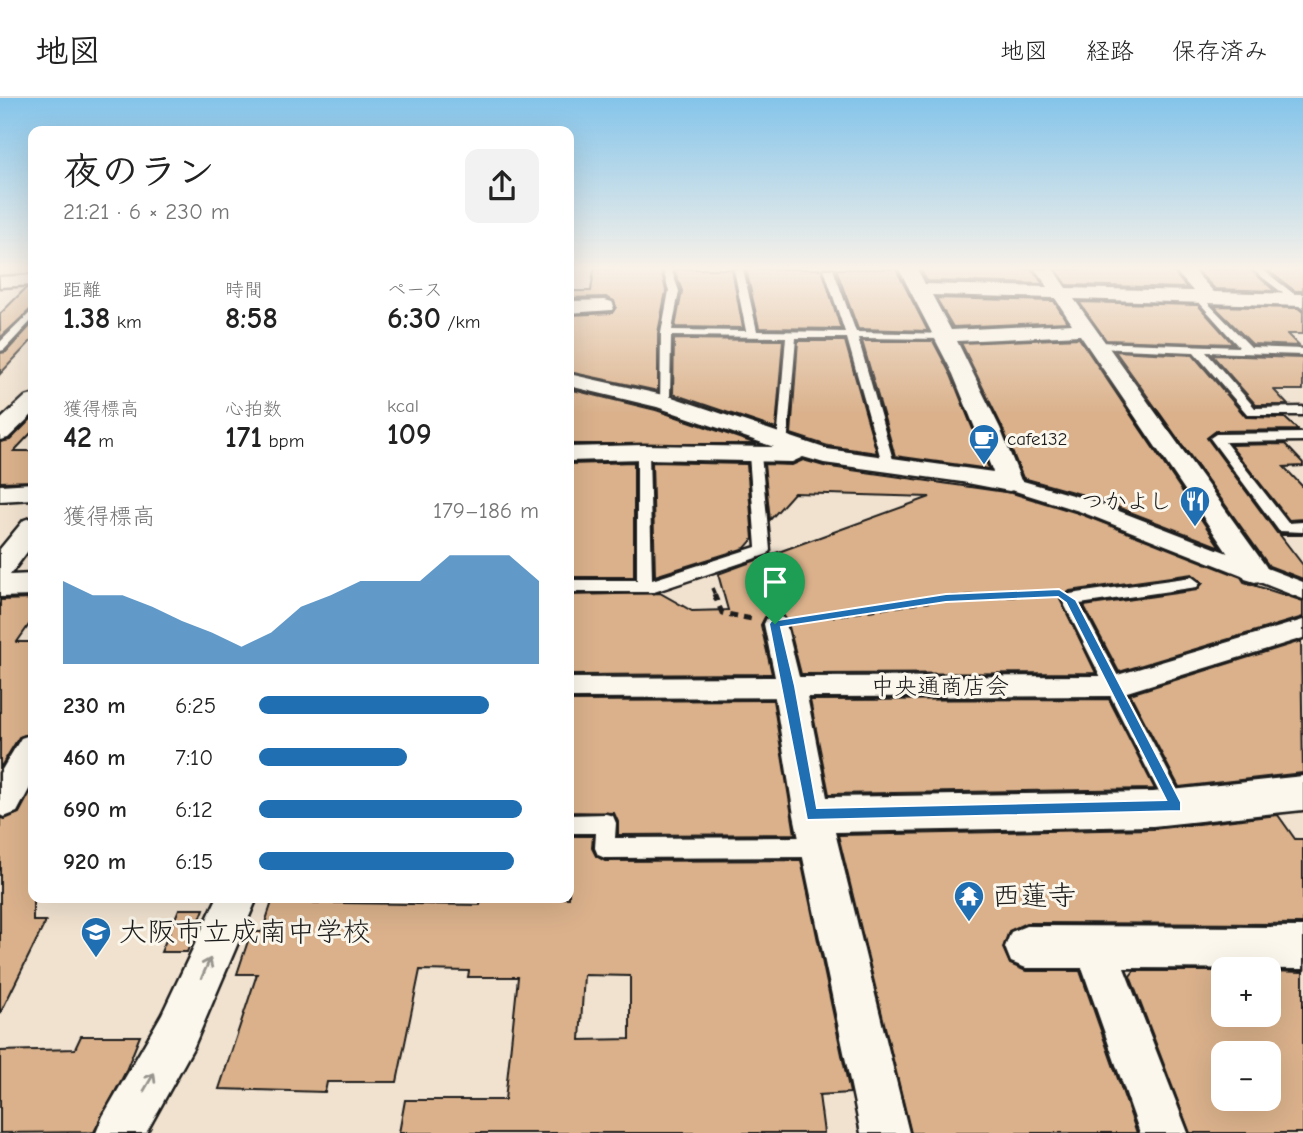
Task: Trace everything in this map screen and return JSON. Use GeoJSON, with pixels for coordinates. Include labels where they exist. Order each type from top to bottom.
{"type":"FeatureCollection","features":[{"type":"Feature","properties":{"kind":"street"},"geometry":{"type":"LineString","coordinates":[[935,317],[995,440],[1009,483]]}},
{"type":"Feature","properties":{"kind":"street"},"geometry":{"type":"LineString","coordinates":[[1077,317],[1255,572]]}},
{"type":"Feature","properties":{"kind":"street"},"geometry":{"type":"LineString","coordinates":[[946,336],[1091,337]]}},
{"type":"Feature","properties":{"kind":"street"},"geometry":{"type":"LineString","coordinates":[[574,381],[664,402],[824,456]]}},
{"type":"Feature","properties":{"kind":"street"},"geometry":{"type":"LineString","coordinates":[[0,433],[28,407]]}},
{"type":"Feature","properties":{"kind":"street"},"geometry":{"type":"LineString","coordinates":[[574,454],[643,452],[824,456],[888,463],[1009,483],[1087,506],[1303,591]]}},
{"type":"Feature","properties":{"kind":"street"},"geometry":{"type":"LineString","coordinates":[[0,493],[28,491]]}},
{"type":"Feature","properties":{"kind":"street"},"geometry":{"type":"LineString","coordinates":[[0,568],[28,532]]}},
{"type":"Feature","properties":{"kind":"street"},"geometry":{"type":"LineString","coordinates":[[0,586],[28,585]]}},
{"type":"Feature","properties":{"kind":"street"},"geometry":{"type":"LineString","coordinates":[[775,624],[816,831],[885,1133]]}},
{"type":"Feature","properties":{"kind":"street","name":"中央通商店会"},"geometry":{"type":"LineString","coordinates":[[574,688],[1114,686],[1303,629]]}},
{"type":"Feature","properties":{"kind":"street"},"geometry":{"type":"LineString","coordinates":[[12,800],[28,761]]}},
{"type":"Feature","properties":{"kind":"street"},"geometry":{"type":"LineString","coordinates":[[816,831],[1176,806],[1303,793]]}},
{"type":"Feature","properties":{"kind":"street"},"geometry":{"type":"LineString","coordinates":[[120,1133],[178,1030],[235,903]]}},
{"type":"Feature","properties":{"kind":"street"},"geometry":{"type":"LineString","coordinates":[[1026,947],[1303,948]]}},
{"type":"Feature","properties":{"kind":"street"},"geometry":{"type":"LineString","coordinates":[[1095,947],[1164,1133]]}},
{"type":"Feature","properties":{"kind":"lane"},"geometry":{"type":"LineString","coordinates":[[664,402],[669,317]]}},
{"type":"Feature","properties":{"kind":"lane"},"geometry":{"type":"LineString","coordinates":[[749,317],[752,334]]}},
{"type":"Feature","properties":{"kind":"lane"},"geometry":{"type":"LineString","coordinates":[[846,317],[888,463]]}},
{"type":"Feature","properties":{"kind":"lane"},"geometry":{"type":"LineString","coordinates":[[1221,317],[1248,350]]}},
{"type":"Feature","properties":{"kind":"lane"},"geometry":{"type":"LineString","coordinates":[[0,348],[28,318]]}},
{"type":"Feature","properties":{"kind":"lane"},"geometry":{"type":"LineString","coordinates":[[666,333],[946,336]]}},
{"type":"Feature","properties":{"kind":"lane"},"geometry":{"type":"LineString","coordinates":[[783,443],[791,335]]}},
{"type":"Feature","properties":{"kind":"lane"},"geometry":{"type":"LineString","coordinates":[[1091,337],[1197,348],[1303,352]]}},
{"type":"Feature","properties":{"kind":"lane"},"geometry":{"type":"LineString","coordinates":[[1197,348],[1252,412],[1303,411]]}},
{"type":"Feature","properties":{"kind":"lane"},"geometry":{"type":"LineString","coordinates":[[1303,438],[1216,438],[1284,528],[1303,527]]}},
{"type":"Feature","properties":{"kind":"lane"},"geometry":{"type":"LineString","coordinates":[[643,452],[645,586]]}},
{"type":"Feature","properties":{"kind":"lane"},"geometry":{"type":"LineString","coordinates":[[574,586],[654,586],[763,550],[755,455]]}},
{"type":"Feature","properties":{"kind":"lane"},"geometry":{"type":"LineString","coordinates":[[1176,806],[1070,600],[1192,583]]}},
{"type":"Feature","properties":{"kind":"lane"},"geometry":{"type":"LineString","coordinates":[[574,824],[606,823],[606,848],[816,831]]}},
{"type":"Feature","properties":{"kind":"path"},"geometry":{"type":"LineString","coordinates":[[704,569],[722,613],[775,624],[946,598],[1059,593],[1070,600]]}},
{"type":"Feature","properties":{"kind":"building"},"geometry":{"type":"Polygon","coordinates":[[[0,317],[22,317],[0,338],[0,317]]]}},
{"type":"Feature","properties":{"kind":"building"},"geometry":{"type":"Polygon","coordinates":[[[574,317],[661,317],[658,333],[658,391],[574,373],[574,317]]]}},
{"type":"Feature","properties":{"kind":"building"},"geometry":{"type":"Polygon","coordinates":[[[677,317],[741,317],[743,328],[675,327],[677,317]]]}},
{"type":"Feature","properties":{"kind":"building"},"geometry":{"type":"Polygon","coordinates":[[[757,317],[837,317],[841,329],[759,328],[757,317]]]}},
{"type":"Feature","properties":{"kind":"building"},"geometry":{"type":"Polygon","coordinates":[[[854,317],[921,317],[928,331],[858,329],[854,317]]]}},
{"type":"Feature","properties":{"kind":"building"},"geometry":{"type":"Polygon","coordinates":[[[947,317],[1064,317],[1067,322],[953,327],[947,317]]]}},
{"type":"Feature","properties":{"kind":"building"},"geometry":{"type":"Polygon","coordinates":[[[1090,317],[1209,317],[1233,344],[1106,340],[1090,317]]]}},
{"type":"Feature","properties":{"kind":"building"},"geometry":{"type":"Polygon","coordinates":[[[1225,317],[1303,317],[1303,334],[1287,334],[1299,346],[1252,344],[1225,317]]]}},
{"type":"Feature","properties":{"kind":"building"},"geometry":{"type":"Polygon","coordinates":[[[28,328],[28,344],[0,374],[0,353],[6,352],[28,328]]]}},
{"type":"Feature","properties":{"kind":"building"},"geometry":{"type":"Polygon","coordinates":[[[1079,338],[1220,547],[1094,498],[1023,478],[1002,427],[961,343],[1079,338]]]}},
{"type":"Feature","properties":{"kind":"building"},"geometry":{"type":"Polygon","coordinates":[[[674,339],[783,340],[776,429],[673,394],[674,339]]]}},
{"type":"Feature","properties":{"kind":"building"},"geometry":{"type":"Polygon","coordinates":[[[798,341],[845,341],[877,453],[828,446],[791,434],[798,341]]]}},
{"type":"Feature","properties":{"kind":"building"},"geometry":{"type":"Polygon","coordinates":[[[862,341],[933,341],[951,375],[989,469],[895,456],[862,341]]]}},
{"type":"Feature","properties":{"kind":"building"},"geometry":{"type":"Polygon","coordinates":[[[1115,351],[1193,355],[1246,417],[1285,418],[1298,430],[1216,431],[1207,438],[1277,533],[1303,535],[1280,535],[1303,565],[1303,579],[1269,566],[1115,351]]]}},
{"type":"Feature","properties":{"kind":"building"},"geometry":{"type":"Polygon","coordinates":[[[1212,355],[1303,358],[1303,390],[1274,390],[1288,405],[1256,405],[1212,355]]]}},
{"type":"Feature","properties":{"kind":"building"},"geometry":{"type":"Polygon","coordinates":[[[574,390],[656,410],[757,444],[574,444],[574,390]]]}},
{"type":"Feature","properties":{"kind":"building"},"geometry":{"type":"Polygon","coordinates":[[[28,422],[28,436],[14,451],[28,451],[28,481],[0,482],[0,442],[10,440],[28,422]]]}},
{"type":"Feature","properties":{"kind":"building"},"geometry":{"type":"Polygon","coordinates":[[[1285,444],[1303,463],[1303,466],[1284,467],[1303,487],[1303,519],[1289,520],[1230,445],[1285,444]]]}},
{"type":"Feature","properties":{"kind":"building"},"geometry":{"type":"Polygon","coordinates":[[[803,460],[824,466],[1012,493],[1078,513],[1241,577],[1244,582],[1303,601],[1303,617],[1119,672],[1084,606],[1197,590],[1203,583],[1192,574],[1070,591],[1060,598],[1096,673],[801,674],[788,623],[784,616],[774,613],[765,617],[761,625],[772,674],[574,675],[574,595],[660,593],[692,611],[728,610],[718,574],[930,497],[794,493],[770,520],[764,464],[792,465],[803,460]]]}},
{"type":"Feature","properties":{"kind":"building"},"geometry":{"type":"Polygon","coordinates":[[[634,462],[634,577],[574,577],[574,464],[634,462]]]}},
{"type":"Feature","properties":{"kind":"building"},"geometry":{"type":"Polygon","coordinates":[[[652,462],[747,464],[753,539],[745,548],[655,576],[652,462]]]}},
{"type":"Feature","properties":{"kind":"building"},"geometry":{"type":"Polygon","coordinates":[[[28,599],[28,626],[17,642],[28,642],[28,734],[19,737],[0,768],[0,600],[28,599]]]}},
{"type":"Feature","properties":{"kind":"building"},"geometry":{"type":"Polygon","coordinates":[[[1301,641],[1303,773],[1179,787],[1130,694],[1301,641]]]}},
{"type":"Feature","properties":{"kind":"building"},"geometry":{"type":"Polygon","coordinates":[[[1109,699],[1155,789],[829,794],[810,700],[1109,699]]]}},
{"type":"Feature","properties":{"kind":"building"},"geometry":{"type":"Polygon","coordinates":[[[773,700],[795,834],[618,835],[618,822],[614,813],[574,812],[574,701],[773,700]]]}},
{"type":"Feature","properties":{"kind":"building"},"geometry":{"type":"Polygon","coordinates":[[[28,796],[28,903],[33,903],[33,921],[46,921],[0,1014],[0,818],[5,819],[19,813],[28,796]]]}},
{"type":"Feature","properties":{"kind":"building"},"geometry":{"type":"Polygon","coordinates":[[[1278,815],[1295,839],[1303,839],[1303,924],[1026,923],[1009,931],[1003,948],[1010,964],[1026,971],[1080,971],[1137,1133],[911,1133],[838,835],[1153,829],[1278,815]]]}},
{"type":"Feature","properties":{"kind":"building"},"geometry":{"type":"Polygon","coordinates":[[[574,836],[593,836],[592,848],[596,856],[605,861],[801,860],[850,1093],[819,1095],[824,1133],[399,1133],[405,1100],[505,1100],[518,977],[468,977],[469,971],[420,970],[397,1082],[327,1082],[325,1092],[219,1089],[257,974],[237,974],[251,932],[262,932],[272,903],[574,903],[574,836]],[[584,975],[580,1040],[630,1039],[630,976],[584,975]]]}},
{"type":"Feature","properties":{"kind":"building"},"geometry":{"type":"Polygon","coordinates":[[[179,909],[204,909],[187,952],[161,952],[179,909]]]}},
{"type":"Feature","properties":{"kind":"building"},"geometry":{"type":"Polygon","coordinates":[[[1134,971],[1211,971],[1211,1027],[1281,1027],[1281,971],[1303,972],[1303,1133],[1190,1133],[1130,976],[1134,971]]]}},
{"type":"Feature","properties":{"kind":"building"},"geometry":{"type":"Polygon","coordinates":[[[81,1036],[140,1036],[125,1073],[94,1132],[0,1133],[0,1051],[75,1049],[81,1036]]]}},
{"type":"Feature","properties":{"kind":"place","name":"cafe132"},"geometry":{"type":"Point","coordinates":[984,466]}},
{"type":"Feature","properties":{"kind":"place","name":"つかよし"},"geometry":{"type":"Point","coordinates":[1195,528]}},
{"type":"Feature","properties":{"kind":"place","name":"西蓮寺"},"geometry":{"type":"Point","coordinates":[969,923]}},
{"type":"Feature","properties":{"kind":"place","name":"大阪市立成南中学校"},"geometry":{"type":"Point","coordinates":[96,959]}},
{"type":"Feature","properties":{"kind":"route"},"geometry":{"type":"LineString","coordinates":[[1059,593],[1070,600],[1176,806],[812,815],[775,624],[946,598],[1059,593]]}}]}
